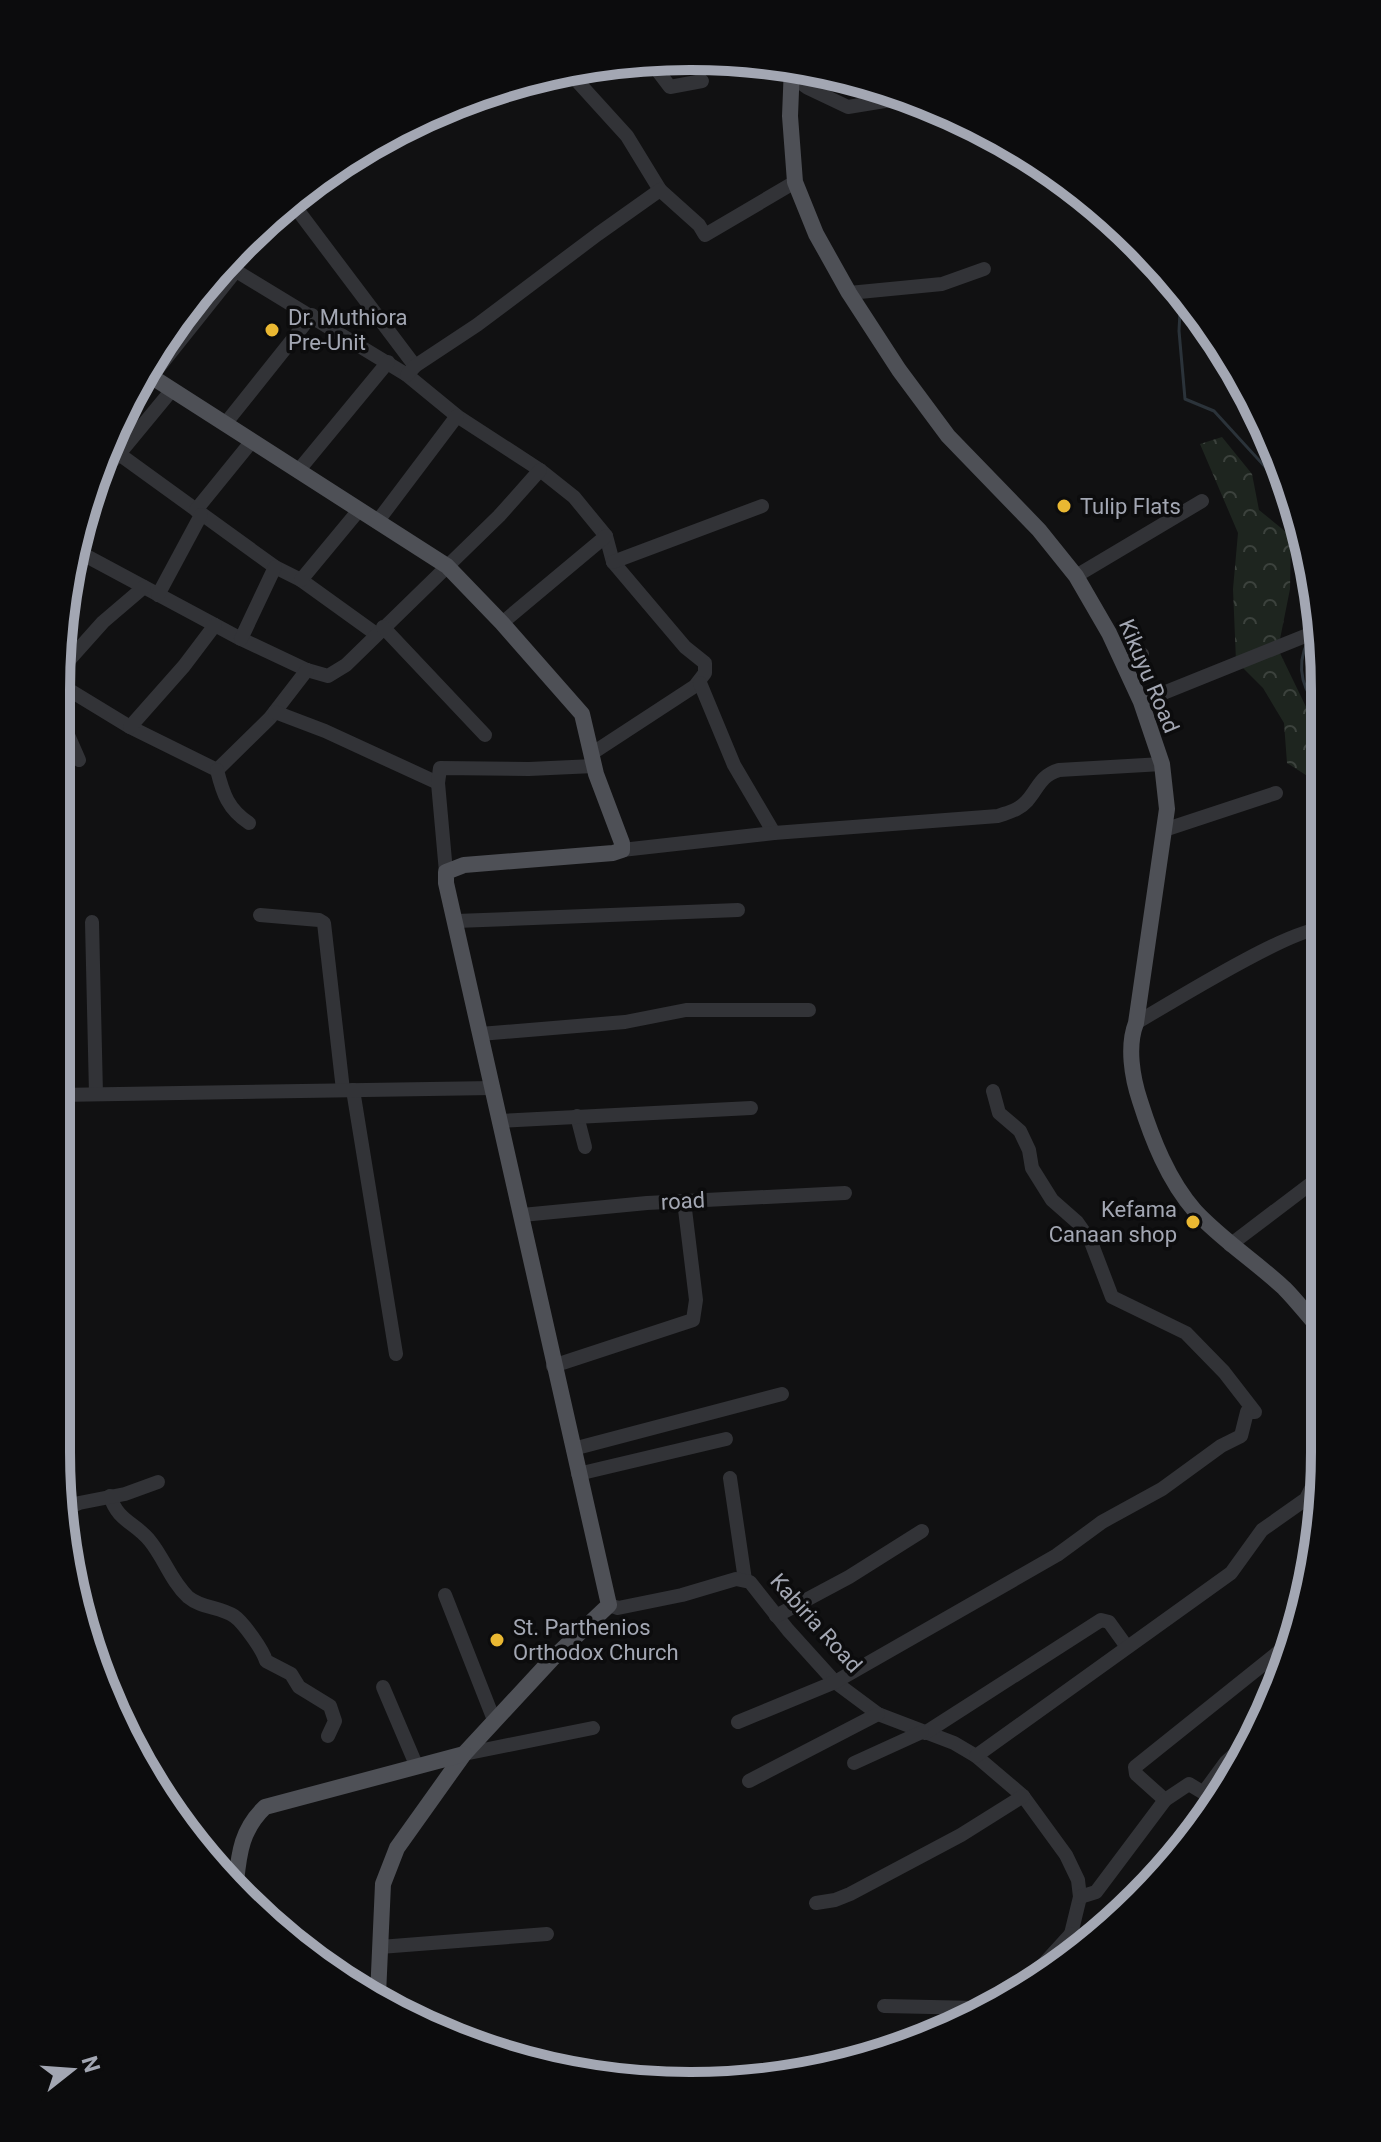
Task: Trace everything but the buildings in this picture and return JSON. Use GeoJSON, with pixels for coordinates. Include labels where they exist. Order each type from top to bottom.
{"type":"FeatureCollection","features":[{"type":"Feature","properties":{"kind":"main road","name":"Kikuyu Road"},"geometry":{"type":"LineString","coordinates":[[791,78],[791,154],[795,182],[816,234],[849,293],[899,370],[948,436],[1039,530],[1076,576],[1109,633],[1141,702],[1162,764],[1166,786],[1164,830],[1136,1023],[1130,1038],[1135,1086],[1151,1136],[1179,1189],[1194,1209],[1230,1245],[1283,1288],[1311,1319]]}},
{"type":"Feature","properties":{"kind":"main road"},"geometry":{"type":"LineString","coordinates":[[154,378],[447,566],[582,714],[592,760],[622,843],[622,850],[613,853],[464,865],[446,872],[553,1366],[609,1605],[552,1659],[464,1754],[397,1848],[383,1884],[378,1988]]}},
{"type":"Feature","properties":{"kind":"main road"},"geometry":{"type":"LineString","coordinates":[[237,1874],[240,1845],[252,1820],[265,1807],[464,1754]]}},
{"type":"Feature","properties":{"kind":"street"},"geometry":{"type":"LineString","coordinates":[[658,71],[670,87],[702,81]]}},
{"type":"Feature","properties":{"kind":"street"},"geometry":{"type":"LineString","coordinates":[[800,80],[808,88],[848,107],[884,101]]}},
{"type":"Feature","properties":{"kind":"street"},"geometry":{"type":"LineString","coordinates":[[577,81],[627,136],[660,190],[699,225],[705,235],[795,182]]}},
{"type":"Feature","properties":{"kind":"street"},"geometry":{"type":"LineString","coordinates":[[411,371],[660,190]]}},
{"type":"Feature","properties":{"kind":"street"},"geometry":{"type":"LineString","coordinates":[[298,210],[411,371],[457,416],[540,470],[574,497],[606,536],[613,562],[685,647],[705,663],[705,673],[700,683],[592,760],[529,769],[443,767],[438,771],[446,872]]}},
{"type":"Feature","properties":{"kind":"street"},"geometry":{"type":"LineString","coordinates":[[849,293],[942,284],[984,269]]}},
{"type":"Feature","properties":{"kind":"street"},"geometry":{"type":"LineString","coordinates":[[234,270],[388,362],[411,371]]}},
{"type":"Feature","properties":{"kind":"street"},"geometry":{"type":"LineString","coordinates":[[225,424],[312,315]]}},
{"type":"Feature","properties":{"kind":"street"},"geometry":{"type":"LineString","coordinates":[[298,471],[388,362]]}},
{"type":"Feature","properties":{"kind":"street"},"geometry":{"type":"LineString","coordinates":[[115,458],[171,391]]}},
{"type":"Feature","properties":{"kind":"street"},"geometry":{"type":"LineString","coordinates":[[377,522],[457,416]]}},
{"type":"Feature","properties":{"kind":"street"},"geometry":{"type":"LineString","coordinates":[[158,595],[198,512],[252,441]]}},
{"type":"Feature","properties":{"kind":"street"},"geometry":{"type":"LineString","coordinates":[[119,454],[275,567],[380,630],[485,735]]}},
{"type":"Feature","properties":{"kind":"street"},"geometry":{"type":"LineString","coordinates":[[85,555],[241,639],[307,670],[328,676],[334,674],[499,516],[540,470]]}},
{"type":"Feature","properties":{"kind":"street"},"geometry":{"type":"LineString","coordinates":[[1076,576],[1202,501]]}},
{"type":"Feature","properties":{"kind":"street"},"geometry":{"type":"LineString","coordinates":[[613,562],[762,506]]}},
{"type":"Feature","properties":{"kind":"street"},"geometry":{"type":"LineString","coordinates":[[301,580],[359,510]]}},
{"type":"Feature","properties":{"kind":"street"},"geometry":{"type":"LineString","coordinates":[[502,623],[606,536]]}},
{"type":"Feature","properties":{"kind":"street"},"geometry":{"type":"LineString","coordinates":[[241,639],[275,567]]}},
{"type":"Feature","properties":{"kind":"street"},"geometry":{"type":"LineString","coordinates":[[71,658],[103,622],[144,587]]}},
{"type":"Feature","properties":{"kind":"street"},"geometry":{"type":"LineString","coordinates":[[130,727],[184,666],[215,625]]}},
{"type":"Feature","properties":{"kind":"street"},"geometry":{"type":"LineString","coordinates":[[1141,702],[1308,635]]}},
{"type":"Feature","properties":{"kind":"street"},"geometry":{"type":"LineString","coordinates":[[1124,665],[1142,654]]}},
{"type":"Feature","properties":{"kind":"street"},"geometry":{"type":"LineString","coordinates":[[217,770],[275,712],[307,670]]}},
{"type":"Feature","properties":{"kind":"street"},"geometry":{"type":"LineString","coordinates":[[700,683],[734,765],[774,833]]}},
{"type":"Feature","properties":{"kind":"street"},"geometry":{"type":"LineString","coordinates":[[70,690],[130,727],[217,770],[226,802],[249,823]]}},
{"type":"Feature","properties":{"kind":"street"},"geometry":{"type":"LineString","coordinates":[[275,712],[325,731],[438,783]]}},
{"type":"Feature","properties":{"kind":"street"},"geometry":{"type":"LineString","coordinates":[[70,740],[79,760]]}},
{"type":"Feature","properties":{"kind":"street"},"geometry":{"type":"LineString","coordinates":[[622,850],[774,833],[998,816],[1015,811],[1026,802],[1040,779],[1048,773],[1162,764]]}},
{"type":"Feature","properties":{"kind":"street"},"geometry":{"type":"LineString","coordinates":[[1164,830],[1276,793]]}},
{"type":"Feature","properties":{"kind":"street"},"geometry":{"type":"LineString","coordinates":[[456,921],[738,910]]}},
{"type":"Feature","properties":{"kind":"street"},"geometry":{"type":"LineString","coordinates":[[260,915],[324,923],[348,1090],[396,1354]]}},
{"type":"Feature","properties":{"kind":"street"},"geometry":{"type":"LineString","coordinates":[[92,922],[96,1094]]}},
{"type":"Feature","properties":{"kind":"street"},"geometry":{"type":"LineString","coordinates":[[1136,1023],[1280,942],[1311,930]]}},
{"type":"Feature","properties":{"kind":"street"},"geometry":{"type":"LineString","coordinates":[[480,1034],[625,1022],[686,1010],[809,1010]]}},
{"type":"Feature","properties":{"kind":"street"},"geometry":{"type":"LineString","coordinates":[[70,1095],[493,1088]]}},
{"type":"Feature","properties":{"kind":"street"},"geometry":{"type":"LineString","coordinates":[[738,1722],[835,1682],[1057,1555],[1102,1522],[1162,1489],[1221,1446],[1241,1436],[1247,1412],[1255,1412],[1224,1372],[1186,1333],[1112,1297],[1091,1242],[1077,1222],[1052,1200],[1032,1168],[1029,1150],[1020,1131],[999,1113],[993,1091]]}},
{"type":"Feature","properties":{"kind":"street"},"geometry":{"type":"LineString","coordinates":[[500,1121],[751,1108]]}},
{"type":"Feature","properties":{"kind":"street"},"geometry":{"type":"LineString","coordinates":[[577,1116],[585,1147]]}},
{"type":"Feature","properties":{"kind":"street"},"geometry":{"type":"LineString","coordinates":[[1230,1245],[1311,1184]]}},
{"type":"Feature","properties":{"kind":"street","name":"road"},"geometry":{"type":"LineString","coordinates":[[522,1215],[684,1201],[845,1193]]}},
{"type":"Feature","properties":{"kind":"street"},"geometry":{"type":"LineString","coordinates":[[553,1366],[693,1320],[696,1300],[684,1201]]}},
{"type":"Feature","properties":{"kind":"street"},"geometry":{"type":"LineString","coordinates":[[573,1449],[782,1394]]}},
{"type":"Feature","properties":{"kind":"street"},"geometry":{"type":"LineString","coordinates":[[578,1474],[726,1439]]}},
{"type":"Feature","properties":{"kind":"street"},"geometry":{"type":"LineString","coordinates":[[730,1478],[745,1580]]}},
{"type":"Feature","properties":{"kind":"street"},"geometry":{"type":"LineString","coordinates":[[72,1507],[158,1482]]}},
{"type":"Feature","properties":{"kind":"street"},"geometry":{"type":"LineString","coordinates":[[976,1756],[1231,1573],[1262,1530],[1306,1499],[1310,1491]]}},
{"type":"Feature","properties":{"kind":"street"},"geometry":{"type":"LineString","coordinates":[[110,1496],[118,1514],[152,1542],[162,1562],[187,1596],[207,1608],[233,1615],[263,1651],[266,1661],[284,1669],[299,1687],[330,1706],[335,1721],[328,1736]]}},
{"type":"Feature","properties":{"kind":"street"},"geometry":{"type":"LineString","coordinates":[[776,1616],[849,1577],[922,1531]]}},
{"type":"Feature","properties":{"kind":"street","name":"Kabiria Road"},"geometry":{"type":"LineString","coordinates":[[609,1605],[618,1608],[682,1595],[736,1579],[750,1582],[835,1682],[878,1714],[954,1743],[976,1756],[1023,1796],[1066,1855],[1078,1880],[1080,1897]]}},
{"type":"Feature","properties":{"kind":"street"},"geometry":{"type":"LineString","coordinates":[[445,1595],[494,1720]]}},
{"type":"Feature","properties":{"kind":"street"},"geometry":{"type":"LineString","coordinates":[[854,1763],[924,1733],[1101,1620],[1109,1622],[1127,1647]]}},
{"type":"Feature","properties":{"kind":"street"},"geometry":{"type":"LineString","coordinates":[[1165,1800],[1136,1774],[1135,1767],[1277,1653]]}},
{"type":"Feature","properties":{"kind":"street"},"geometry":{"type":"LineString","coordinates":[[383,1687],[417,1767]]}},
{"type":"Feature","properties":{"kind":"street"},"geometry":{"type":"LineString","coordinates":[[749,1781],[878,1714]]}},
{"type":"Feature","properties":{"kind":"street"},"geometry":{"type":"LineString","coordinates":[[464,1754],[593,1728]]}},
{"type":"Feature","properties":{"kind":"street"},"geometry":{"type":"LineString","coordinates":[[1215,1782],[1230,1759]]}},
{"type":"Feature","properties":{"kind":"street"},"geometry":{"type":"LineString","coordinates":[[1051,1956],[1071,1934],[1080,1897],[1096,1892],[1165,1800],[1189,1784],[1207,1794]]}},
{"type":"Feature","properties":{"kind":"street"},"geometry":{"type":"LineString","coordinates":[[816,1903],[850,1894],[961,1835],[1023,1796]]}},
{"type":"Feature","properties":{"kind":"street"},"geometry":{"type":"LineString","coordinates":[[380,1947],[547,1934]]}},
{"type":"Feature","properties":{"kind":"street"},"geometry":{"type":"LineString","coordinates":[[1071,1934],[1073,1940]]}},
{"type":"Feature","properties":{"kind":"street"},"geometry":{"type":"LineString","coordinates":[[884,2006],[966,2008]]}},
{"type":"Feature","properties":{"kind":"green space"},"geometry":{"type":"Polygon","coordinates":[[[1222,437],[1252,474],[1259,510],[1291,536],[1290,589],[1278,649],[1311,717],[1311,778],[1287,763],[1284,723],[1263,688],[1236,661],[1233,589],[1238,533],[1200,444],[1222,437]]]}},
{"type":"Feature","properties":{"kind":"waterway"},"geometry":{"type":"LineString","coordinates":[[1180,309],[1185,399],[1214,411],[1272,474]]}},
{"type":"Feature","properties":{"kind":"waterway"},"geometry":{"type":"LineString","coordinates":[[1308,641],[1302,671],[1311,698]]}},
{"type":"Feature","properties":{"kind":"place","name":"Dr. Muthiora Pre-Unit"},"geometry":{"type":"Point","coordinates":[272,330]}},
{"type":"Feature","properties":{"kind":"place","name":"Tulip Flats"},"geometry":{"type":"Point","coordinates":[1064,506]}},
{"type":"Feature","properties":{"kind":"place","name":"Kefama Canaan shop"},"geometry":{"type":"Point","coordinates":[1193,1222]}},
{"type":"Feature","properties":{"kind":"place","name":"St. Parthenios Orthodox Church"},"geometry":{"type":"Point","coordinates":[497,1640]}}]}
